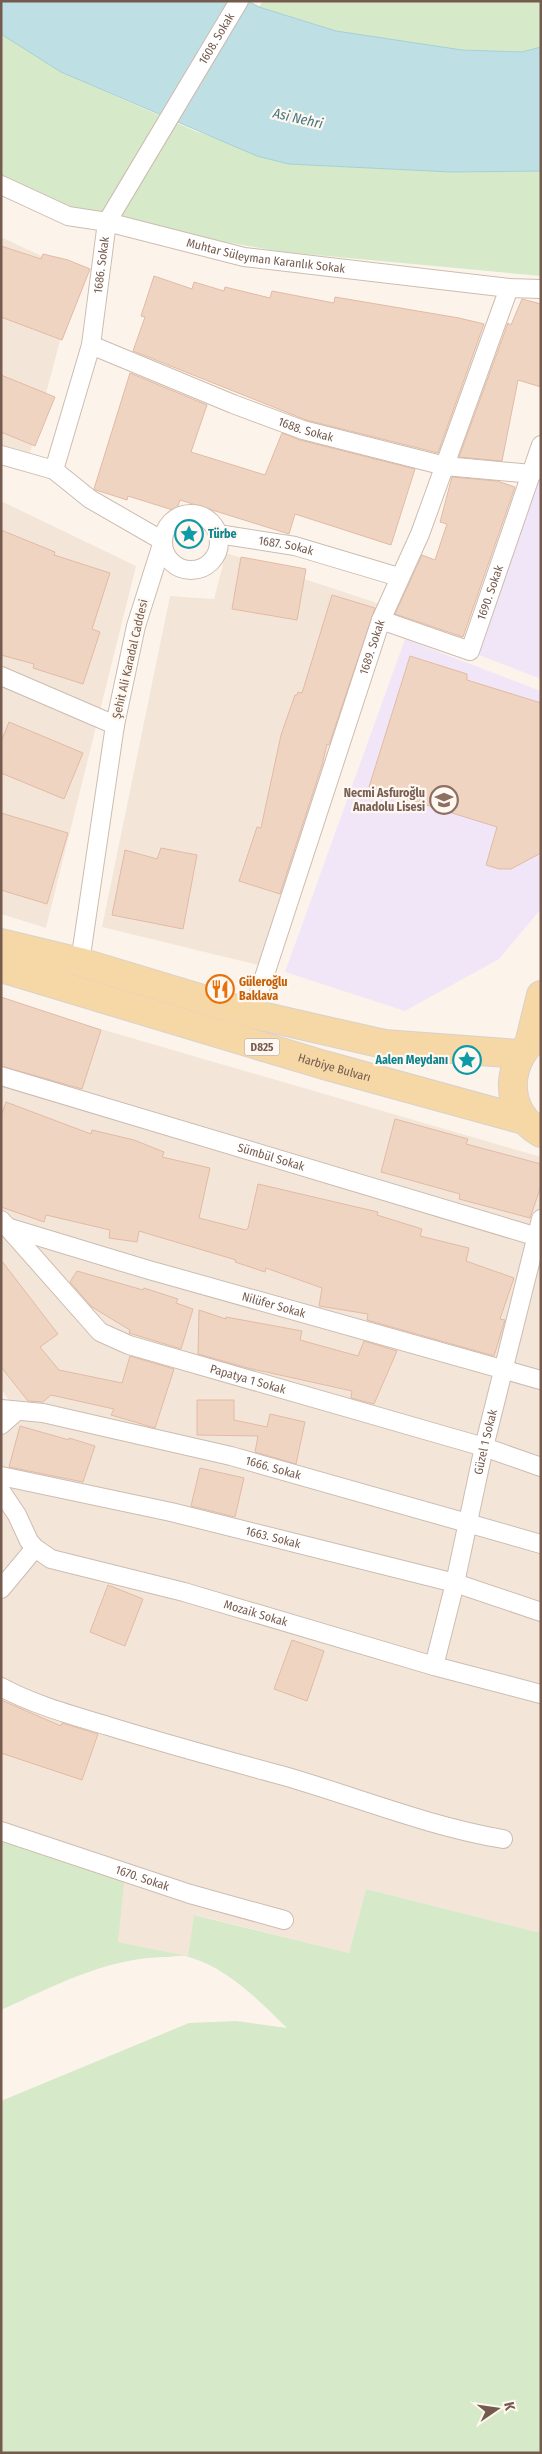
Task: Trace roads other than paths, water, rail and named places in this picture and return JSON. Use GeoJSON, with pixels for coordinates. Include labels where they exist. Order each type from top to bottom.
{"type":"FeatureCollection","features":[{"type":"Feature","properties":{"kind":"main road","name":"D825"},"geometry":{"type":"LineString","coordinates":[[1,943],[80,962],[252,1014],[384,1044],[530,1043]]}},
{"type":"Feature","properties":{"kind":"main road","name":"Harbiye Bulvarı"},"geometry":{"type":"LineString","coordinates":[[1,968],[533,1126]]}},
{"type":"Feature","properties":{"kind":"main road","name":"Harbiye Bulvarı"},"geometry":{"type":"LineString","coordinates":[[533,1126],[516,1104],[512,1088],[513,1070],[530,1043],[541,995]]}},
{"type":"Feature","properties":{"kind":"street","name":"1608. Sokak"},"geometry":{"type":"LineString","coordinates":[[193,78],[239,1]]}},
{"type":"Feature","properties":{"kind":"street","name":"1686. Sokak"},"geometry":{"type":"LineString","coordinates":[[54,470],[91,345],[107,222],[193,78]]}},
{"type":"Feature","properties":{"kind":"street","name":"Muhtar Süleyman Karanlık Sokak"},"geometry":{"type":"LineString","coordinates":[[1,185],[68,216],[107,222],[244,257],[509,288],[541,289]]}},
{"type":"Feature","properties":{"kind":"street","name":"1689. Sokak"},"geometry":{"type":"LineString","coordinates":[[252,1014],[382,620],[399,577],[420,534],[509,288]]}},
{"type":"Feature","properties":{"kind":"street","name":"1688. Sokak"},"geometry":{"type":"LineString","coordinates":[[91,345],[233,404],[303,430],[445,466],[532,474]]}},
{"type":"Feature","properties":{"kind":"street","name":"1690. Sokak"},"geometry":{"type":"LineString","coordinates":[[382,620],[470,651],[541,445]]}},
{"type":"Feature","properties":{"kind":"street"},"geometry":{"type":"LineString","coordinates":[[1,454],[54,470],[90,499],[163,541]]}},
{"type":"Feature","properties":{"kind":"street"},"geometry":{"type":"LineString","coordinates":[[192,514],[208,520],[218,534],[219,544],[212,562],[195,571],[176,566],[164,551],[163,541],[169,525],[183,515],[192,514]]}},
{"type":"Feature","properties":{"kind":"street","name":"1687. Sokak"},"geometry":{"type":"LineString","coordinates":[[218,534],[295,546],[399,577]]}},
{"type":"Feature","properties":{"kind":"street","name":"Şehit Ali Karadal Caddesi"},"geometry":{"type":"LineString","coordinates":[[80,962],[114,725],[136,626],[163,541]]}},
{"type":"Feature","properties":{"kind":"street"},"geometry":{"type":"LineString","coordinates":[[1,676],[114,725]]}},
{"type":"Feature","properties":{"kind":"street","name":"Sümbül Sokak"},"geometry":{"type":"LineString","coordinates":[[1,1076],[539,1231]]}},
{"type":"Feature","properties":{"kind":"street","name":"Nilüfer Sokak"},"geometry":{"type":"LineString","coordinates":[[4,1223],[159,1273],[541,1380]]}},
{"type":"Feature","properties":{"kind":"street","name":"Papatya 1 Sokak"},"geometry":{"type":"LineString","coordinates":[[4,1223],[100,1332],[129,1345],[484,1447],[541,1467]]}},
{"type":"Feature","properties":{"kind":"street","name":"Güzel 1 Sokak"},"geometry":{"type":"LineString","coordinates":[[434,1666],[455,1583],[484,1447],[539,1231]]}},
{"type":"Feature","properties":{"kind":"street"},"geometry":{"type":"LineString","coordinates":[[1,1425],[9,1410]]}},
{"type":"Feature","properties":{"kind":"street","name":"1666. Sokak"},"geometry":{"type":"LineString","coordinates":[[9,1410],[43,1413],[231,1456],[541,1544]]}},
{"type":"Feature","properties":{"kind":"street","name":"1663. Sokak"},"geometry":{"type":"LineString","coordinates":[[1,1476],[171,1512],[455,1583],[541,1612]]}},
{"type":"Feature","properties":{"kind":"street","name":"Mozaik Sokak"},"geometry":{"type":"LineString","coordinates":[[1,1491],[35,1548],[52,1559],[184,1592],[434,1666],[541,1694]]}},
{"type":"Feature","properties":{"kind":"street"},"geometry":{"type":"LineString","coordinates":[[1,1589],[35,1548]]}},
{"type":"Feature","properties":{"kind":"street"},"geometry":{"type":"LineString","coordinates":[[1,1687],[18,1696],[58,1711],[203,1756],[285,1777],[451,1829],[503,1839]]}},
{"type":"Feature","properties":{"kind":"street","name":"1670. Sokak"},"geometry":{"type":"LineString","coordinates":[[1,1831],[190,1894],[284,1920]]}},
{"type":"Feature","properties":{"kind":"water","name":"Asi Nehri"},"geometry":{"type":"Polygon","coordinates":[[[1,1],[248,1],[259,7],[336,31],[462,50],[522,52],[541,47],[541,171],[451,172],[289,164],[257,156],[61,72],[1,34],[1,1]]]}},
{"type":"Feature","properties":{"kind":"place","name":"Türbe"},"geometry":{"type":"Point","coordinates":[189,534]}},
{"type":"Feature","properties":{"kind":"place","name":"Necmi Asfuroğlu Anadolu Lisesi"},"geometry":{"type":"Point","coordinates":[444,800]}},
{"type":"Feature","properties":{"kind":"place","name":"Güleroğlu Baklava"},"geometry":{"type":"Point","coordinates":[220,989]}},
{"type":"Feature","properties":{"kind":"place","name":"Aalen Meydanı"},"geometry":{"type":"Point","coordinates":[467,1060]}}]}
